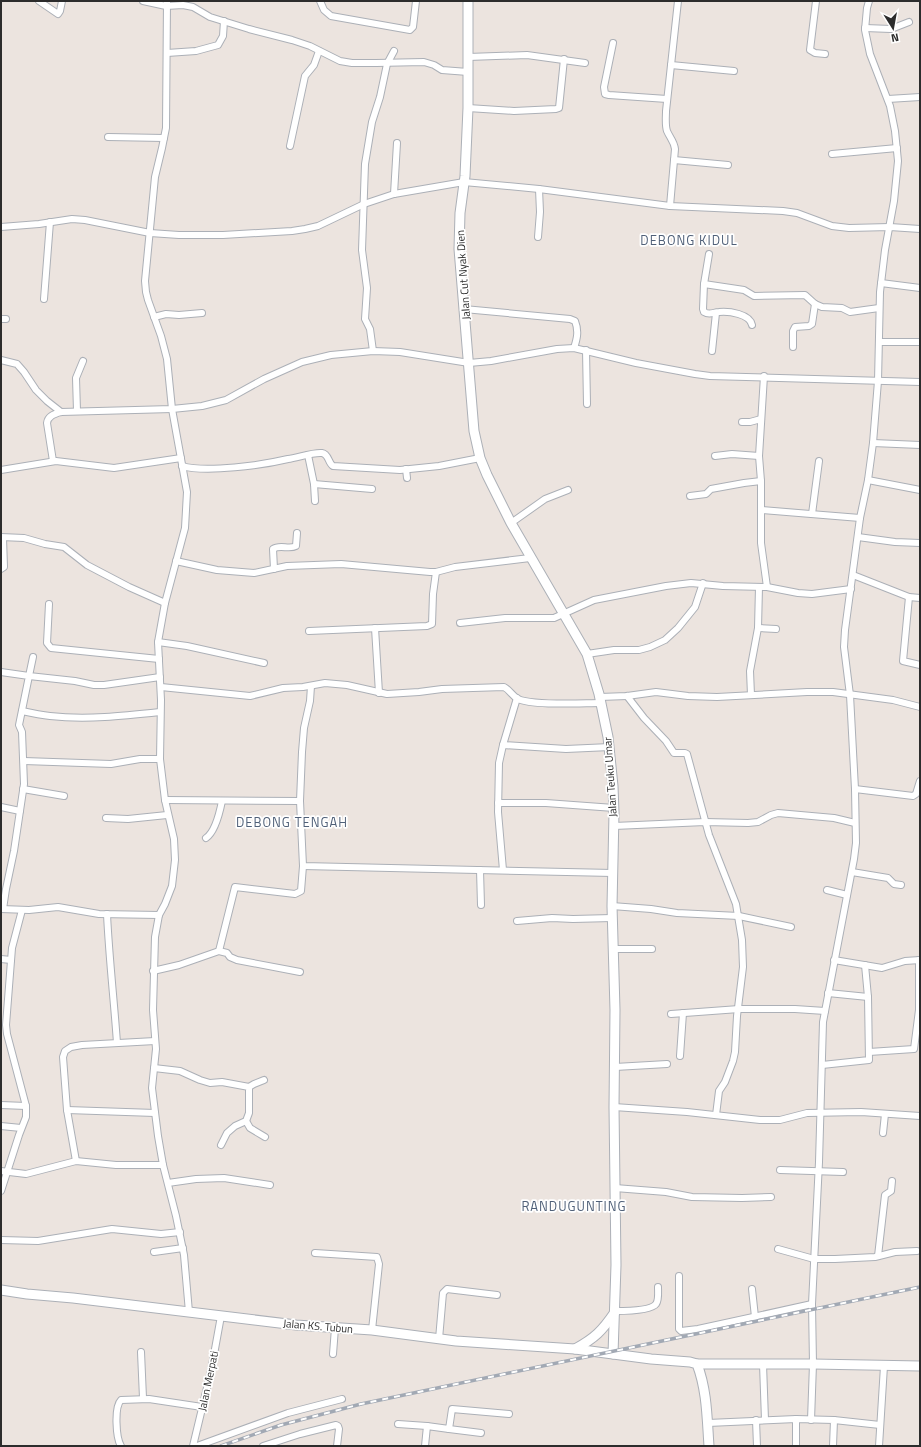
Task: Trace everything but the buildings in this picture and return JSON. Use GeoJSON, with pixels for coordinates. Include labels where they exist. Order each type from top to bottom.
{"type":"FeatureCollection","features":[{"type":"Feature","properties":{"kind":"main road","name":"Jalan Cut Nyak Dien"},"geometry":{"type":"LineString","coordinates":[[468,1],[468,108],[464,182],[460,213],[459,249],[474,431],[480,458],[487,475]]}},
{"type":"Feature","properties":{"kind":"main road","name":"Jalan Teuku Umar"},"geometry":{"type":"LineString","coordinates":[[487,475],[530,558],[587,654],[594,672],[610,747],[614,786],[612,918],[614,949],[615,1067],[615,1311],[613,1354]]}},
{"type":"Feature","properties":{"kind":"main road","name":"Jalan KS. Tubun"},"geometry":{"type":"LineString","coordinates":[[1,1290],[221,1316],[335,1328],[372,1330],[439,1339],[501,1345],[575,1349],[697,1364],[920,1366]]}},
{"type":"Feature","properties":{"kind":"main road"},"geometry":{"type":"LineString","coordinates":[[575,1349],[599,1333],[615,1311]]}},
{"type":"Feature","properties":{"kind":"main road"},"geometry":{"type":"LineString","coordinates":[[697,1364],[704,1390],[708,1423],[708,1446]]}},
{"type":"Feature","properties":{"kind":"street"},"geometry":{"type":"LineString","coordinates":[[39,1],[44,6],[58,14],[62,1]]}},
{"type":"Feature","properties":{"kind":"street"},"geometry":{"type":"LineString","coordinates":[[143,1],[184,5],[210,17],[310,46],[340,61],[352,63],[424,62],[434,65],[442,70],[468,72]]}},
{"type":"Feature","properties":{"kind":"street"},"geometry":{"type":"LineString","coordinates":[[320,1],[324,10],[331,16],[410,30],[413,27],[416,1]]}},
{"type":"Feature","properties":{"kind":"street"},"geometry":{"type":"LineString","coordinates":[[670,206],[674,145],[666,126],[667,99],[678,1]]}},
{"type":"Feature","properties":{"kind":"street"},"geometry":{"type":"LineString","coordinates":[[816,1],[810,50],[815,53],[825,54]]}},
{"type":"Feature","properties":{"kind":"street"},"geometry":{"type":"LineString","coordinates":[[811,1420],[813,1364],[812,1304],[825,1011],[852,872],[856,843],[850,694],[844,647],[845,630],[860,518],[868,480],[873,443],[878,380],[879,308],[881,283],[898,161],[895,131],[888,99],[870,54],[865,28],[869,1]]}},
{"type":"Feature","properties":{"kind":"street"},"geometry":{"type":"LineString","coordinates":[[166,3],[166,128],[154,177],[145,281],[146,292],[167,359],[172,409],[187,492],[186,520],[165,603],[158,642],[161,687],[160,759],[165,800],[175,852],[175,868],[172,886],[168,898],[159,915],[154,937],[153,1010],[156,1041],[152,1088],[163,1165],[183,1248],[189,1312]]}},
{"type":"Feature","properties":{"kind":"street"},"geometry":{"type":"LineString","coordinates":[[167,53],[196,51],[218,45],[223,36],[224,21]]}},
{"type":"Feature","properties":{"kind":"street"},"geometry":{"type":"LineString","coordinates":[[865,28],[891,29],[909,22]]}},
{"type":"Feature","properties":{"kind":"street"},"geometry":{"type":"LineString","coordinates":[[613,43],[604,89],[605,94],[667,99]]}},
{"type":"Feature","properties":{"kind":"street"},"geometry":{"type":"LineString","coordinates":[[290,146],[305,76],[314,65],[319,51]]}},
{"type":"Feature","properties":{"kind":"street"},"geometry":{"type":"LineString","coordinates":[[373,350],[370,329],[365,319],[367,288],[362,250],[365,164],[369,137],[388,63],[394,51]]}},
{"type":"Feature","properties":{"kind":"street"},"geometry":{"type":"LineString","coordinates":[[468,57],[527,55],[584,63]]}},
{"type":"Feature","properties":{"kind":"street"},"geometry":{"type":"LineString","coordinates":[[468,108],[514,111],[559,108],[564,59]]}},
{"type":"Feature","properties":{"kind":"street"},"geometry":{"type":"LineString","coordinates":[[671,65],[734,71]]}},
{"type":"Feature","properties":{"kind":"street"},"geometry":{"type":"LineString","coordinates":[[888,99],[920,97]]}},
{"type":"Feature","properties":{"kind":"street"},"geometry":{"type":"LineString","coordinates":[[108,137],[164,138]]}},
{"type":"Feature","properties":{"kind":"street"},"geometry":{"type":"LineString","coordinates":[[394,194],[397,143]]}},
{"type":"Feature","properties":{"kind":"street"},"geometry":{"type":"LineString","coordinates":[[832,154],[897,148]]}},
{"type":"Feature","properties":{"kind":"street"},"geometry":{"type":"LineString","coordinates":[[674,160],[728,165]]}},
{"type":"Feature","properties":{"kind":"street"},"geometry":{"type":"LineString","coordinates":[[1,227],[16,227],[72,219],[85,220],[150,234],[223,235],[305,229],[333,220],[364,204],[394,194],[464,182],[539,189],[670,206],[783,211],[797,213],[832,226],[849,228],[920,228]]}},
{"type":"Feature","properties":{"kind":"street"},"geometry":{"type":"LineString","coordinates":[[538,237],[540,212],[539,189]]}},
{"type":"Feature","properties":{"kind":"street"},"geometry":{"type":"LineString","coordinates":[[44,299],[50,222]]}},
{"type":"Feature","properties":{"kind":"street"},"geometry":{"type":"LineString","coordinates":[[709,254],[704,284],[704,312],[707,314],[722,312],[744,315],[749,318],[752,325]]}},
{"type":"Feature","properties":{"kind":"street"},"geometry":{"type":"LineString","coordinates":[[881,283],[920,288]]}},
{"type":"Feature","properties":{"kind":"street"},"geometry":{"type":"LineString","coordinates":[[704,284],[744,290],[754,296],[805,295],[815,304],[822,307],[842,308],[850,312],[879,308]]}},
{"type":"Feature","properties":{"kind":"street"},"geometry":{"type":"LineString","coordinates":[[794,347],[792,331],[795,327],[809,326],[812,324],[815,304]]}},
{"type":"Feature","properties":{"kind":"street"},"geometry":{"type":"LineString","coordinates":[[464,309],[570,319],[575,321],[578,329],[578,338],[574,348]]}},
{"type":"Feature","properties":{"kind":"street"},"geometry":{"type":"LineString","coordinates":[[154,316],[166,314],[180,315],[202,313]]}},
{"type":"Feature","properties":{"kind":"street"},"geometry":{"type":"LineString","coordinates":[[712,351],[716,313]]}},
{"type":"Feature","properties":{"kind":"street"},"geometry":{"type":"LineString","coordinates":[[879,342],[920,342]]}},
{"type":"Feature","properties":{"kind":"street"},"geometry":{"type":"LineString","coordinates":[[53,461],[47,423],[51,416],[61,412],[172,409],[202,406],[226,400],[264,379],[302,362],[331,355],[373,350],[400,352],[469,363],[491,361],[557,349],[574,348],[636,363],[695,374],[920,382]]}},
{"type":"Feature","properties":{"kind":"street"},"geometry":{"type":"LineString","coordinates":[[586,350],[587,404]]}},
{"type":"Feature","properties":{"kind":"street"},"geometry":{"type":"LineString","coordinates":[[1,360],[17,364],[36,390],[47,402],[61,412]]}},
{"type":"Feature","properties":{"kind":"street"},"geometry":{"type":"LineString","coordinates":[[77,411],[76,378],[82,362]]}},
{"type":"Feature","properties":{"kind":"street"},"geometry":{"type":"LineString","coordinates":[[764,376],[759,456],[762,481],[761,543],[767,588]]}},
{"type":"Feature","properties":{"kind":"street"},"geometry":{"type":"LineString","coordinates":[[742,422],[750,422],[761,419]]}},
{"type":"Feature","properties":{"kind":"street"},"geometry":{"type":"LineString","coordinates":[[873,443],[920,445]]}},
{"type":"Feature","properties":{"kind":"street"},"geometry":{"type":"LineString","coordinates":[[182,466],[189,468],[216,469],[286,460],[319,453],[327,456],[333,466],[406,469],[439,466],[480,458]]}},
{"type":"Feature","properties":{"kind":"street"},"geometry":{"type":"LineString","coordinates":[[715,456],[732,454],[759,456]]}},
{"type":"Feature","properties":{"kind":"street"},"geometry":{"type":"LineString","coordinates":[[308,455],[314,484],[315,501]]}},
{"type":"Feature","properties":{"kind":"street"},"geometry":{"type":"LineString","coordinates":[[1,470],[53,461],[114,468],[182,458]]}},
{"type":"Feature","properties":{"kind":"street"},"geometry":{"type":"LineString","coordinates":[[812,514],[819,461]]}},
{"type":"Feature","properties":{"kind":"street"},"geometry":{"type":"LineString","coordinates":[[406,469],[407,478]]}},
{"type":"Feature","properties":{"kind":"street"},"geometry":{"type":"LineString","coordinates":[[868,480],[920,490]]}},
{"type":"Feature","properties":{"kind":"street"},"geometry":{"type":"LineString","coordinates":[[690,496],[706,494],[710,490],[716,488],[744,482],[762,481]]}},
{"type":"Feature","properties":{"kind":"street"},"geometry":{"type":"LineString","coordinates":[[314,484],[372,489]]}},
{"type":"Feature","properties":{"kind":"street"},"geometry":{"type":"LineString","coordinates":[[511,523],[546,499],[568,490]]}},
{"type":"Feature","properties":{"kind":"street"},"geometry":{"type":"LineString","coordinates":[[761,510],[860,518]]}},
{"type":"Feature","properties":{"kind":"street"},"geometry":{"type":"LineString","coordinates":[[274,569],[273,549],[279,546],[294,548],[296,546],[297,534]]}},
{"type":"Feature","properties":{"kind":"street"},"geometry":{"type":"LineString","coordinates":[[858,537],[894,542],[920,543]]}},
{"type":"Feature","properties":{"kind":"street"},"geometry":{"type":"LineString","coordinates":[[1,569],[4,566],[2,538],[24,538],[45,544],[64,547],[87,565],[129,587],[165,603]]}},
{"type":"Feature","properties":{"kind":"street"},"geometry":{"type":"LineString","coordinates":[[176,561],[217,570],[254,573],[287,566],[341,564],[436,572],[455,567],[530,558]]}},
{"type":"Feature","properties":{"kind":"street"},"geometry":{"type":"LineString","coordinates":[[309,631],[427,626],[432,624],[433,594],[436,572]]}},
{"type":"Feature","properties":{"kind":"street"},"geometry":{"type":"LineString","coordinates":[[852,576],[909,597],[920,598]]}},
{"type":"Feature","properties":{"kind":"street"},"geometry":{"type":"LineString","coordinates":[[460,623],[505,618],[549,619],[564,614],[594,600],[666,586],[691,583],[767,588],[812,594],[851,589]]}},
{"type":"Feature","properties":{"kind":"street"},"geometry":{"type":"LineString","coordinates":[[587,654],[614,650],[639,650],[665,640],[678,628],[695,607],[703,583]]}},
{"type":"Feature","properties":{"kind":"street"},"geometry":{"type":"LineString","coordinates":[[751,695],[750,671],[758,628],[759,588]]}},
{"type":"Feature","properties":{"kind":"street"},"geometry":{"type":"LineString","coordinates":[[909,597],[903,661],[920,665]]}},
{"type":"Feature","properties":{"kind":"street"},"geometry":{"type":"LineString","coordinates":[[49,604],[47,643],[51,648],[159,659]]}},
{"type":"Feature","properties":{"kind":"street"},"geometry":{"type":"LineString","coordinates":[[375,628],[379,693]]}},
{"type":"Feature","properties":{"kind":"street"},"geometry":{"type":"LineString","coordinates":[[758,628],[776,629]]}},
{"type":"Feature","properties":{"kind":"street"},"geometry":{"type":"LineString","coordinates":[[158,642],[187,646],[264,663]]}},
{"type":"Feature","properties":{"kind":"street"},"geometry":{"type":"LineString","coordinates":[[33,657],[19,725],[22,732],[24,762],[23,789],[14,851],[2,909],[22,910],[58,907],[107,914],[159,915]]}},
{"type":"Feature","properties":{"kind":"street"},"geometry":{"type":"LineString","coordinates":[[1,672],[99,685],[160,676]]}},
{"type":"Feature","properties":{"kind":"street"},"geometry":{"type":"LineString","coordinates":[[161,687],[250,696],[283,688],[311,686],[325,683],[347,685],[379,693],[398,694],[442,689],[504,687],[517,698],[524,701],[544,703],[600,700],[656,692],[688,696],[717,697],[833,692],[893,700],[920,707]]}},
{"type":"Feature","properties":{"kind":"street"},"geometry":{"type":"LineString","coordinates":[[219,952],[234,888],[295,894],[301,891],[303,866],[300,801],[302,752],[304,728],[310,700],[311,686]]}},
{"type":"Feature","properties":{"kind":"street"},"geometry":{"type":"LineString","coordinates":[[627,696],[644,718],[666,741],[674,753],[687,754],[709,835],[736,904],[739,916],[743,961],[735,1052],[725,1082],[719,1091],[716,1115]]}},
{"type":"Feature","properties":{"kind":"street"},"geometry":{"type":"LineString","coordinates":[[503,870],[498,823],[499,763],[502,745],[517,698]]}},
{"type":"Feature","properties":{"kind":"street"},"geometry":{"type":"LineString","coordinates":[[22,712],[77,718],[117,717],[160,712]]}},
{"type":"Feature","properties":{"kind":"street"},"geometry":{"type":"LineString","coordinates":[[502,745],[566,749],[610,747]]}},
{"type":"Feature","properties":{"kind":"street"},"geometry":{"type":"LineString","coordinates":[[24,762],[111,764],[140,759],[160,759]]}},
{"type":"Feature","properties":{"kind":"street"},"geometry":{"type":"LineString","coordinates":[[855,789],[913,796],[916,794],[920,780]]}},
{"type":"Feature","properties":{"kind":"street"},"geometry":{"type":"LineString","coordinates":[[23,789],[64,796]]}},
{"type":"Feature","properties":{"kind":"street"},"geometry":{"type":"LineString","coordinates":[[165,800],[300,801]]}},
{"type":"Feature","properties":{"kind":"street"},"geometry":{"type":"LineString","coordinates":[[206,838],[210,835],[222,801]]}},
{"type":"Feature","properties":{"kind":"street"},"geometry":{"type":"LineString","coordinates":[[498,803],[546,803],[614,808]]}},
{"type":"Feature","properties":{"kind":"street"},"geometry":{"type":"LineString","coordinates":[[1,807],[20,810]]}},
{"type":"Feature","properties":{"kind":"street"},"geometry":{"type":"LineString","coordinates":[[614,826],[705,822],[758,822],[771,815],[785,814],[834,818],[856,823]]}},
{"type":"Feature","properties":{"kind":"street"},"geometry":{"type":"LineString","coordinates":[[106,818],[128,819],[168,815]]}},
{"type":"Feature","properties":{"kind":"street"},"geometry":{"type":"LineString","coordinates":[[303,866],[613,872]]}},
{"type":"Feature","properties":{"kind":"street"},"geometry":{"type":"LineString","coordinates":[[480,870],[481,905]]}},
{"type":"Feature","properties":{"kind":"street"},"geometry":{"type":"LineString","coordinates":[[852,872],[888,878],[894,884],[901,885]]}},
{"type":"Feature","properties":{"kind":"street"},"geometry":{"type":"LineString","coordinates":[[827,890],[847,894]]}},
{"type":"Feature","properties":{"kind":"street"},"geometry":{"type":"LineString","coordinates":[[612,906],[651,909],[676,913],[739,916],[791,927]]}},
{"type":"Feature","properties":{"kind":"street"},"geometry":{"type":"LineString","coordinates":[[1,1190],[4,1171],[26,1116],[26,1106],[4,1038],[6,1024],[4,1012],[9,984],[12,948],[22,910]]}},
{"type":"Feature","properties":{"kind":"street"},"geometry":{"type":"LineString","coordinates":[[107,914],[109,959],[117,1043]]}},
{"type":"Feature","properties":{"kind":"street"},"geometry":{"type":"LineString","coordinates":[[518,921],[552,918],[612,918]]}},
{"type":"Feature","properties":{"kind":"street"},"geometry":{"type":"LineString","coordinates":[[614,949],[652,949]]}},
{"type":"Feature","properties":{"kind":"street"},"geometry":{"type":"LineString","coordinates":[[153,971],[223,952],[237,960],[300,972]]}},
{"type":"Feature","properties":{"kind":"street"},"geometry":{"type":"LineString","coordinates":[[1,959],[11,960]]}},
{"type":"Feature","properties":{"kind":"street"},"geometry":{"type":"LineString","coordinates":[[834,960],[882,968],[904,961],[919,960],[920,1010],[914,1049],[869,1052]]}},
{"type":"Feature","properties":{"kind":"street"},"geometry":{"type":"LineString","coordinates":[[822,1065],[869,1060],[866,965]]}},
{"type":"Feature","properties":{"kind":"street"},"geometry":{"type":"LineString","coordinates":[[1,984],[9,984]]}},
{"type":"Feature","properties":{"kind":"street"},"geometry":{"type":"LineString","coordinates":[[828,993],[868,997]]}},
{"type":"Feature","properties":{"kind":"street"},"geometry":{"type":"LineString","coordinates":[[671,1014],[739,1009],[795,1009],[825,1011]]}},
{"type":"Feature","properties":{"kind":"street"},"geometry":{"type":"LineString","coordinates":[[680,1056],[683,1013]]}},
{"type":"Feature","properties":{"kind":"street"},"geometry":{"type":"LineString","coordinates":[[76,1161],[67,1110],[62,1058],[65,1051],[71,1047],[82,1045],[156,1041]]}},
{"type":"Feature","properties":{"kind":"street"},"geometry":{"type":"LineString","coordinates":[[615,1067],[667,1064]]}},
{"type":"Feature","properties":{"kind":"street"},"geometry":{"type":"LineString","coordinates":[[154,1068],[180,1071],[210,1083],[222,1082],[249,1087],[264,1080]]}},
{"type":"Feature","properties":{"kind":"street"},"geometry":{"type":"LineString","coordinates":[[221,1145],[227,1133],[235,1126],[246,1121],[249,1113],[249,1087]]}},
{"type":"Feature","properties":{"kind":"street"},"geometry":{"type":"LineString","coordinates":[[1,1105],[26,1106]]}},
{"type":"Feature","properties":{"kind":"street"},"geometry":{"type":"LineString","coordinates":[[614,1107],[760,1120],[780,1120],[807,1113],[820,1114],[861,1112],[920,1116]]}},
{"type":"Feature","properties":{"kind":"street"},"geometry":{"type":"LineString","coordinates":[[67,1110],[155,1113]]}},
{"type":"Feature","properties":{"kind":"street"},"geometry":{"type":"LineString","coordinates":[[883,1133],[885,1114]]}},
{"type":"Feature","properties":{"kind":"street"},"geometry":{"type":"LineString","coordinates":[[246,1121],[250,1128],[265,1137]]}},
{"type":"Feature","properties":{"kind":"street"},"geometry":{"type":"LineString","coordinates":[[1,1126],[21,1128]]}},
{"type":"Feature","properties":{"kind":"street"},"geometry":{"type":"LineString","coordinates":[[4,1171],[26,1174],[76,1161],[116,1165],[163,1165]]}},
{"type":"Feature","properties":{"kind":"street"},"geometry":{"type":"LineString","coordinates":[[780,1170],[844,1172]]}},
{"type":"Feature","properties":{"kind":"street"},"geometry":{"type":"LineString","coordinates":[[168,1183],[196,1178],[224,1178],[270,1186]]}},
{"type":"Feature","properties":{"kind":"street"},"geometry":{"type":"LineString","coordinates":[[878,1256],[885,1195],[890,1191],[892,1181]]}},
{"type":"Feature","properties":{"kind":"street"},"geometry":{"type":"LineString","coordinates":[[615,1188],[666,1192],[692,1197],[771,1197]]}},
{"type":"Feature","properties":{"kind":"street"},"geometry":{"type":"LineString","coordinates":[[1,1240],[38,1240],[112,1229],[153,1234],[180,1232]]}},
{"type":"Feature","properties":{"kind":"street"},"geometry":{"type":"LineString","coordinates":[[154,1252],[183,1248]]}},
{"type":"Feature","properties":{"kind":"street"},"geometry":{"type":"LineString","coordinates":[[778,1249],[814,1259],[878,1256],[895,1252],[917,1251]]}},
{"type":"Feature","properties":{"kind":"street"},"geometry":{"type":"LineString","coordinates":[[315,1253],[377,1257],[379,1264],[372,1330]]}},
{"type":"Feature","properties":{"kind":"street"},"geometry":{"type":"LineString","coordinates":[[679,1276],[680,1330],[698,1329],[812,1304]]}},
{"type":"Feature","properties":{"kind":"street"},"geometry":{"type":"LineString","coordinates":[[615,1311],[638,1310],[655,1305],[657,1302],[658,1287]]}},
{"type":"Feature","properties":{"kind":"street"},"geometry":{"type":"LineString","coordinates":[[752,1289],[755,1317]]}},
{"type":"Feature","properties":{"kind":"street"},"geometry":{"type":"LineString","coordinates":[[439,1339],[443,1293],[445,1290],[497,1295]]}},
{"type":"Feature","properties":{"kind":"street","name":"Jalan Merpati"},"geometry":{"type":"LineString","coordinates":[[193,1446],[211,1371],[221,1316]]}},
{"type":"Feature","properties":{"kind":"street"},"geometry":{"type":"LineString","coordinates":[[333,1354],[335,1328]]}},
{"type":"Feature","properties":{"kind":"street"},"geometry":{"type":"LineString","coordinates":[[141,1352],[143,1398]]}},
{"type":"Feature","properties":{"kind":"street"},"geometry":{"type":"LineString","coordinates":[[763,1364],[765,1420]]}},
{"type":"Feature","properties":{"kind":"street"},"geometry":{"type":"LineString","coordinates":[[879,1446],[884,1366]]}},
{"type":"Feature","properties":{"kind":"street"},"geometry":{"type":"LineString","coordinates":[[121,1446],[117,1432],[119,1402],[121,1400],[143,1398],[202,1406]]}},
{"type":"Feature","properties":{"kind":"street"},"geometry":{"type":"LineString","coordinates":[[197,1446],[288,1413],[342,1399]]}},
{"type":"Feature","properties":{"kind":"street"},"geometry":{"type":"LineString","coordinates":[[449,1430],[452,1409],[509,1414]]}},
{"type":"Feature","properties":{"kind":"street"},"geometry":{"type":"LineString","coordinates":[[708,1423],[796,1419],[834,1420],[880,1425]]}},
{"type":"Feature","properties":{"kind":"street"},"geometry":{"type":"LineString","coordinates":[[796,1419],[796,1446]]}},
{"type":"Feature","properties":{"kind":"street"},"geometry":{"type":"LineString","coordinates":[[756,1420],[757,1446]]}},
{"type":"Feature","properties":{"kind":"street"},"geometry":{"type":"LineString","coordinates":[[833,1446],[834,1420]]}},
{"type":"Feature","properties":{"kind":"street"},"geometry":{"type":"LineString","coordinates":[[398,1424],[481,1433]]}},
{"type":"Feature","properties":{"kind":"street"},"geometry":{"type":"LineString","coordinates":[[263,1446],[300,1434],[336,1425],[339,1429],[337,1446]]}},
{"type":"Feature","properties":{"kind":"street"},"geometry":{"type":"LineString","coordinates":[[425,1446],[427,1426]]}},
{"type":"Feature","properties":{"kind":"railway"},"geometry":{"type":"LineString","coordinates":[[221,1446],[281,1425],[361,1404],[920,1287]]}},
{"type":"Feature","properties":{"kind":"district","name":"DEBONG KIDUL"},"geometry":{"type":"Point","coordinates":[689,240]}},
{"type":"Feature","properties":{"kind":"district","name":"DEBONG TENGAH"},"geometry":{"type":"Point","coordinates":[292,822]}},
{"type":"Feature","properties":{"kind":"district","name":"RANDUGUNTING"},"geometry":{"type":"Point","coordinates":[574,1206]}}]}
